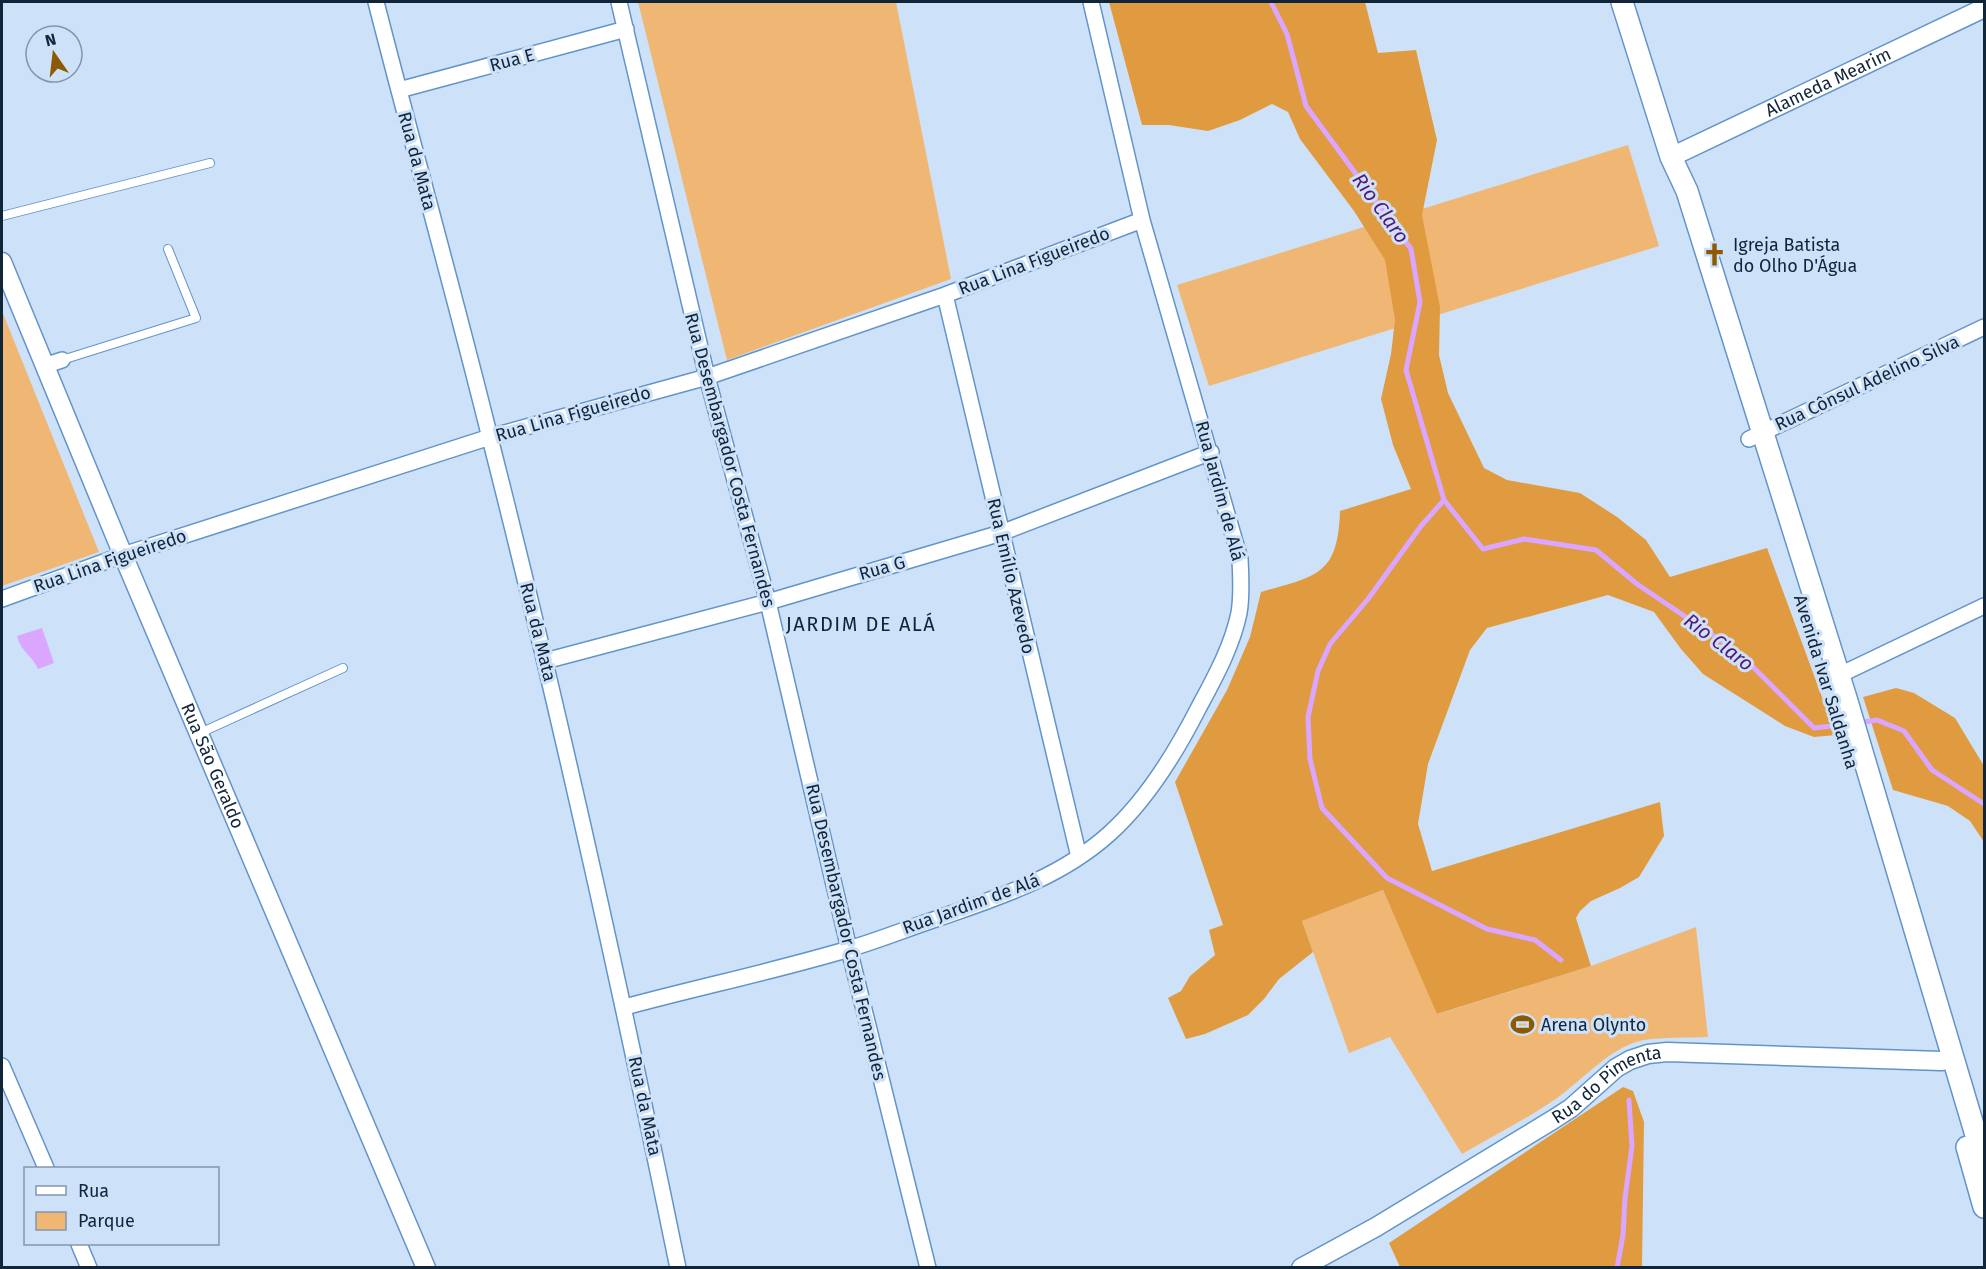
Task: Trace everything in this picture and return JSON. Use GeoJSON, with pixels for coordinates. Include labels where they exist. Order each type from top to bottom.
{"type":"FeatureCollection","features":[{"type":"Feature","properties":{"kind":"main road","name":"Avenida Ivar Saldanha"},"geometry":{"type":"LineString","coordinates":[[1622,2],[1671,158],[1677,197],[1833,677],[1948,1060],[1984,1162]]}},
{"type":"Feature","properties":{"kind":"main road","name":"Avenida Ivar Saldanha"},"geometry":{"type":"LineString","coordinates":[[1948,1060],[1984,1207]]}},
{"type":"Feature","properties":{"kind":"street","name":"Rua da Mata"},"geometry":{"type":"LineString","coordinates":[[376,2],[490,437],[545,661],[625,1006],[678,1268]]}},
{"type":"Feature","properties":{"kind":"street","name":"Rua Desembargador Costa Fernandes"},"geometry":{"type":"LineString","coordinates":[[619,2],[707,376],[768,602],[849,949],[928,1268]]}},
{"type":"Feature","properties":{"kind":"street","name":"Rua Jardim de Alá"},"geometry":{"type":"LineString","coordinates":[[625,1006],[849,949],[1007,894],[1043,879],[1079,857],[1109,834],[1141,799],[1164,768],[1188,728],[1229,646],[1239,613],[1240,559],[1211,452],[1142,220],[1091,2]]}},
{"type":"Feature","properties":{"kind":"street","name":"Alameda Mearim"},"geometry":{"type":"LineString","coordinates":[[1671,158],[1984,8]]}},
{"type":"Feature","properties":{"kind":"street","name":"Rua E"},"geometry":{"type":"LineString","coordinates":[[399,90],[626,29]]}},
{"type":"Feature","properties":{"kind":"street","name":"Rua Lina Figueiredo"},"geometry":{"type":"LineString","coordinates":[[2,599],[123,555],[490,437],[707,376],[945,295],[1142,220]]}},
{"type":"Feature","properties":{"kind":"street","name":"Rua São Geraldo"},"geometry":{"type":"LineString","coordinates":[[2,262],[123,555],[426,1268]]}},
{"type":"Feature","properties":{"kind":"street","name":"Rua Emílio Azevedo"},"geometry":{"type":"LineString","coordinates":[[945,295],[1079,857]]}},
{"type":"Feature","properties":{"kind":"street","name":"Rua Cônsul Adelino Silva"},"geometry":{"type":"LineString","coordinates":[[1756,436],[1984,327]]}},
{"type":"Feature","properties":{"kind":"street"},"geometry":{"type":"LineString","coordinates":[[44,366],[62,360]]}},
{"type":"Feature","properties":{"kind":"street","name":"Rua G"},"geometry":{"type":"LineString","coordinates":[[545,661],[768,602],[1001,533],[1211,452]]}},
{"type":"Feature","properties":{"kind":"street"},"geometry":{"type":"LineString","coordinates":[[1833,677],[1984,606]]}},
{"type":"Feature","properties":{"kind":"street","name":"Rua do Pimenta"},"geometry":{"type":"LineString","coordinates":[[1301,1268],[1376,1227],[1517,1142],[1571,1108],[1616,1068],[1648,1054],[1667,1052],[1948,1060]]}},
{"type":"Feature","properties":{"kind":"street"},"geometry":{"type":"LineString","coordinates":[[2,1066],[46,1167]]}},
{"type":"Feature","properties":{"kind":"street"},"geometry":{"type":"LineString","coordinates":[[79,1245],[89,1268]]}},
{"type":"Feature","properties":{"kind":"lane"},"geometry":{"type":"LineString","coordinates":[[2,216],[210,163]]}},
{"type":"Feature","properties":{"kind":"lane"},"geometry":{"type":"LineString","coordinates":[[62,360],[196,318],[168,249]]}},
{"type":"Feature","properties":{"kind":"lane"},"geometry":{"type":"LineString","coordinates":[[199,734],[343,668]]}},
{"type":"Feature","properties":{"kind":"green space"},"geometry":{"type":"Polygon","coordinates":[[[638,2],[896,2],[951,279],[727,360],[638,2]]]}},
{"type":"Feature","properties":{"kind":"green space"},"geometry":{"type":"Polygon","coordinates":[[[1628,145],[1659,246],[1209,386],[1177,285],[1628,145]]]}},
{"type":"Feature","properties":{"kind":"green space"},"geometry":{"type":"Polygon","coordinates":[[[2,311],[99,552],[2,586],[2,311]]]}},
{"type":"Feature","properties":{"kind":"green space","name":"Arena Olynto"},"geometry":{"type":"Polygon","coordinates":[[[1383,890],[1438,1014],[1591,966],[1696,927],[1708,1037],[1668,1038],[1632,1043],[1598,1064],[1546,1106],[1462,1154],[1390,1037],[1349,1053],[1302,921],[1383,890]]]}},
{"type":"Feature","properties":{"kind":"shaded area"},"geometry":{"type":"Polygon","coordinates":[[[1109,2],[1365,2],[1378,53],[1416,50],[1437,140],[1422,215],[1440,307],[1439,355],[1448,393],[1484,468],[1507,480],[1580,493],[1617,517],[1646,540],[1670,577],[1767,548],[1836,735],[1814,737],[1785,726],[1703,674],[1654,612],[1608,595],[1487,628],[1470,650],[1428,764],[1418,824],[1432,871],[1660,802],[1664,836],[1639,877],[1591,901],[1576,918],[1591,966],[1437,1014],[1383,890],[1302,921],[1313,952],[1279,979],[1248,1015],[1205,1034],[1186,1039],[1168,998],[1181,991],[1190,976],[1215,955],[1209,930],[1223,925],[1175,782],[1227,690],[1250,637],[1261,592],[1310,576],[1329,561],[1335,549],[1340,511],[1411,489],[1393,445],[1381,399],[1391,354],[1395,320],[1385,260],[1354,211],[1300,139],[1288,112],[1272,104],[1240,120],[1208,131],[1169,125],[1142,125],[1109,2]]]}},
{"type":"Feature","properties":{"kind":"shaded area"},"geometry":{"type":"Polygon","coordinates":[[[42,628],[54,663],[38,669],[21,646],[17,636],[42,628]]]}},
{"type":"Feature","properties":{"kind":"shaded area"},"geometry":{"type":"Polygon","coordinates":[[[1896,688],[1914,693],[1955,718],[1984,766],[1984,842],[1970,821],[1948,806],[1893,790],[1863,697],[1896,688]]]}},
{"type":"Feature","properties":{"kind":"shaded area"},"geometry":{"type":"Polygon","coordinates":[[[1623,1087],[1633,1091],[1644,1122],[1642,1267],[1400,1267],[1389,1243],[1623,1087]]]}},
{"type":"Feature","properties":{"kind":"waterway","name":"Rio Claro"},"geometry":{"type":"LineString","coordinates":[[1271,2],[1287,34],[1306,106],[1411,249],[1420,302],[1406,370],[1444,500],[1483,549],[1524,539],[1596,550],[1637,584],[1739,653],[1814,728],[1849,724]]}},
{"type":"Feature","properties":{"kind":"waterway","name":"Rio Claro"},"geometry":{"type":"LineString","coordinates":[[1444,500],[1421,526],[1368,599],[1330,644],[1318,671],[1308,717],[1310,759],[1322,808],[1387,878],[1487,929],[1535,940],[1561,960]]}},
{"type":"Feature","properties":{"kind":"waterway","name":"Rio Claro"},"geometry":{"type":"LineString","coordinates":[[1858,723],[1877,720],[1904,731],[1932,770],[1984,804]]}},
{"type":"Feature","properties":{"kind":"waterway"},"geometry":{"type":"LineString","coordinates":[[1617,1268],[1623,1235],[1632,1146],[1629,1100]]}},
{"type":"Feature","properties":{"kind":"place","name":"Igreja Batista do Olho D'Água"},"geometry":{"type":"Point","coordinates":[1715,255]}},
{"type":"Feature","properties":{"kind":"place","name":"Arena Olynto"},"geometry":{"type":"Point","coordinates":[1523,1025]}},
{"type":"Feature","properties":{"kind":"district","name":"JARDIM DE ALÁ"},"geometry":{"type":"Point","coordinates":[861,624]}}]}
